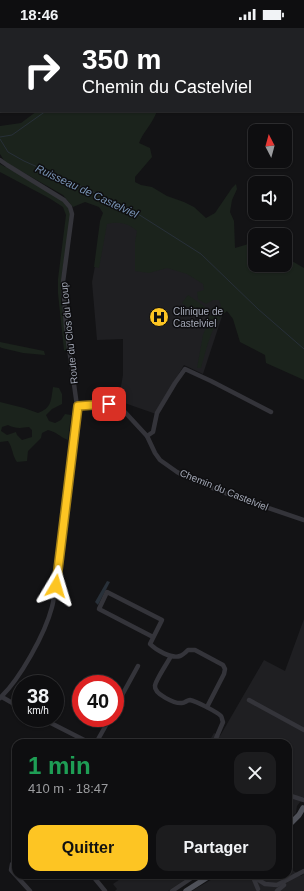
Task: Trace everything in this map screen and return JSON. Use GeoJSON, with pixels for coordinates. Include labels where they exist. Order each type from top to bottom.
{"type":"FeatureCollection","features":[{"type":"Feature","properties":{"kind":"main road"},"geometry":{"type":"LineString","coordinates":[[292,822],[303,808]]}},
{"type":"Feature","properties":{"kind":"main road"},"geometry":{"type":"LineString","coordinates":[[292,823],[304,817]]}},
{"type":"Feature","properties":{"kind":"main road"},"geometry":{"type":"LineString","coordinates":[[187,891],[206,879]]}},
{"type":"Feature","properties":{"kind":"street","name":"Route du Clos du Loup"},"geometry":{"type":"LineString","coordinates":[[0,160],[59,196],[68,203],[71,210],[72,219],[63,282],[66,326],[78,406],[52,607],[35,646],[12,684],[1,697]]}},
{"type":"Feature","properties":{"kind":"street"},"geometry":{"type":"LineString","coordinates":[[147,436],[153,432],[157,413],[185,369],[271,412]]}},
{"type":"Feature","properties":{"kind":"street","name":"Chemin du Castelviel"},"geometry":{"type":"LineString","coordinates":[[78,406],[114,404],[123,410],[147,436],[160,460],[177,472],[190,479],[230,495],[304,520]]}},
{"type":"Feature","properties":{"kind":"street"},"geometry":{"type":"LineString","coordinates":[[153,637],[100,609],[107,592],[162,620],[150,644],[153,648],[171,656],[180,657],[188,650],[192,649],[222,665],[225,669],[224,674],[207,708]]}},
{"type":"Feature","properties":{"kind":"street"},"geometry":{"type":"LineString","coordinates":[[171,656],[154,686],[158,693],[174,702],[183,703],[189,700],[221,716],[223,722],[216,739]]}},
{"type":"Feature","properties":{"kind":"street"},"geometry":{"type":"LineString","coordinates":[[124,692],[138,666]]}},
{"type":"Feature","properties":{"kind":"street"},"geometry":{"type":"LineString","coordinates":[[1,697],[12,703]]}},
{"type":"Feature","properties":{"kind":"street"},"geometry":{"type":"LineString","coordinates":[[250,700],[304,730]]}},
{"type":"Feature","properties":{"kind":"street"},"geometry":{"type":"LineString","coordinates":[[59,727],[82,739]]}},
{"type":"Feature","properties":{"kind":"street"},"geometry":{"type":"LineString","coordinates":[[98,739],[105,727]]}},
{"type":"Feature","properties":{"kind":"street"},"geometry":{"type":"LineString","coordinates":[[293,797],[304,800]]}},
{"type":"Feature","properties":{"kind":"street"},"geometry":{"type":"LineString","coordinates":[[293,797],[303,808]]}},
{"type":"Feature","properties":{"kind":"street"},"geometry":{"type":"LineString","coordinates":[[292,878],[304,871]]}},
{"type":"Feature","properties":{"kind":"street"},"geometry":{"type":"LineString","coordinates":[[19,879],[30,891]]}},
{"type":"Feature","properties":{"kind":"street"},"geometry":{"type":"LineString","coordinates":[[95,879],[105,891]]}},
{"type":"Feature","properties":{"kind":"street"},"geometry":{"type":"LineString","coordinates":[[172,891],[190,879]]}},
{"type":"Feature","properties":{"kind":"street"},"geometry":{"type":"LineString","coordinates":[[253,879],[257,890],[267,885],[280,884],[289,879]]}},
{"type":"Feature","properties":{"kind":"street"},"geometry":{"type":"LineString","coordinates":[[257,879],[275,891],[291,879]]}},
{"type":"Feature","properties":{"kind":"shaded area"},"geometry":{"type":"Polygon","coordinates":[[[36,112],[157,112],[139,143],[150,148],[152,157],[135,177],[135,182],[152,187],[167,196],[194,207],[206,218],[215,213],[236,184],[237,189],[232,200],[230,212],[234,221],[235,248],[248,244],[248,272],[292,272],[292,261],[304,268],[304,380],[266,363],[265,355],[240,342],[233,319],[227,311],[213,329],[201,368],[197,368],[203,335],[209,316],[216,314],[221,306],[219,300],[213,300],[206,304],[198,299],[197,292],[204,290],[203,284],[187,274],[167,268],[149,273],[135,271],[135,242],[137,231],[127,224],[107,224],[99,268],[94,267],[100,221],[103,213],[99,207],[85,202],[73,207],[63,195],[5,162],[0,154],[0,126],[21,123],[36,112]]]}},
{"type":"Feature","properties":{"kind":"shaded area"},"geometry":{"type":"Polygon","coordinates":[[[0,164],[50,191],[66,205],[70,211],[61,281],[61,299],[68,352],[64,350],[58,293],[58,279],[66,215],[63,207],[0,172],[0,164]]]}},
{"type":"Feature","properties":{"kind":"shaded area","name":"Clinique de Castelviel"},"geometry":{"type":"Polygon","coordinates":[[[104,218],[141,227],[229,295],[203,374],[184,365],[156,414],[116,400],[120,392],[123,375],[123,339],[97,340],[92,282],[104,218]]]}},
{"type":"Feature","properties":{"kind":"shaded area"},"geometry":{"type":"Polygon","coordinates":[[[188,295],[205,307],[199,315],[182,303],[188,295]]]}},
{"type":"Feature","properties":{"kind":"shaded area"},"geometry":{"type":"Polygon","coordinates":[[[0,342],[44,351],[45,355],[23,353],[2,348],[0,347],[0,342]]]}},
{"type":"Feature","properties":{"kind":"shaded area"},"geometry":{"type":"Polygon","coordinates":[[[53,387],[59,388],[62,394],[62,404],[52,409],[46,415],[49,421],[55,423],[61,420],[65,414],[71,415],[68,440],[48,430],[42,433],[41,438],[28,451],[27,461],[17,462],[8,441],[0,442],[0,402],[38,413],[46,409],[50,403],[53,387]],[[8,425],[2,427],[1,431],[7,435],[16,432],[22,440],[32,437],[32,430],[29,427],[18,428],[8,425]]]}},
{"type":"Feature","properties":{"kind":"shaded area"},"geometry":{"type":"Polygon","coordinates":[[[107,581],[110,582],[98,605],[95,602],[107,581]]]}},
{"type":"Feature","properties":{"kind":"shaded area"},"geometry":{"type":"Polygon","coordinates":[[[304,619],[304,797],[297,806],[296,813],[292,816],[292,739],[210,739],[214,733],[220,736],[264,660],[285,671],[304,619]]]}},
{"type":"Feature","properties":{"kind":"shaded area"},"geometry":{"type":"Polygon","coordinates":[[[292,870],[301,876],[304,874],[304,891],[192,891],[212,879],[292,879],[292,870]]]}},
{"type":"Feature","properties":{"kind":"shaded area"},"geometry":{"type":"Polygon","coordinates":[[[120,879],[186,879],[168,891],[115,891],[117,889],[113,884],[120,879]]]}},
{"type":"Feature","properties":{"kind":"waterway","name":"Ruisseau de Castelviel"},"geometry":{"type":"LineString","coordinates":[[0,137],[12,135],[45,112]]}},
{"type":"Feature","properties":{"kind":"waterway","name":"Ruisseau de Castelviel"},"geometry":{"type":"LineString","coordinates":[[0,139],[8,152],[24,161],[127,207],[201,254],[258,309],[304,349]]}},
{"type":"Feature","properties":{"kind":"place","name":"Clinique de Castelviel"},"geometry":{"type":"Point","coordinates":[159,317]}},
{"type":"Feature","properties":{"kind":"route"},"geometry":{"type":"LineString","coordinates":[[56,586],[78,406],[109,404]]}}]}
